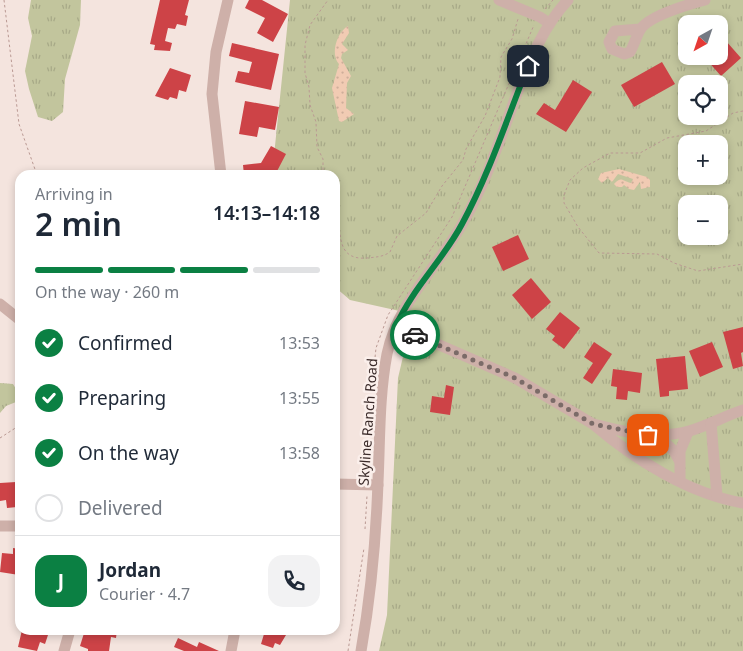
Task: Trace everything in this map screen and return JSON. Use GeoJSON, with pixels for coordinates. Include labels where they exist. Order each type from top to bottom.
{"type":"FeatureCollection","features":[{"type":"Feature","properties":{"kind":"street"},"geometry":{"type":"LineString","coordinates":[[220,170],[212,94],[216,52],[228,0]]}},
{"type":"Feature","properties":{"kind":"street"},"geometry":{"type":"LineString","coordinates":[[499,0],[540,17],[549,23]]}},
{"type":"Feature","properties":{"kind":"street","name":"Skyline Ranch Road"},"geometry":{"type":"LineString","coordinates":[[361,651],[369,609],[384,370],[390,343],[407,304],[461,226],[476,195],[534,51],[549,23],[568,0]]}},
{"type":"Feature","properties":{"kind":"street"},"geometry":{"type":"LineString","coordinates":[[640,29],[665,14],[705,0]]}},
{"type":"Feature","properties":{"kind":"street"},"geometry":{"type":"LineString","coordinates":[[0,304],[15,316]]}},
{"type":"Feature","properties":{"kind":"street"},"geometry":{"type":"LineString","coordinates":[[396,326],[515,378],[593,424],[621,447],[660,472],[717,496],[743,503]]}},
{"type":"Feature","properties":{"kind":"street"},"geometry":{"type":"LineString","coordinates":[[593,424],[638,434],[658,436],[688,432],[743,410]]}},
{"type":"Feature","properties":{"kind":"street"},"geometry":{"type":"LineString","coordinates":[[711,423],[717,496]]}},
{"type":"Feature","properties":{"kind":"street"},"geometry":{"type":"LineString","coordinates":[[680,480],[679,460],[682,445],[688,432]]}},
{"type":"Feature","properties":{"kind":"street"},"geometry":{"type":"LineString","coordinates":[[658,436],[674,450],[679,460]]}},
{"type":"Feature","properties":{"kind":"street"},"geometry":{"type":"LineString","coordinates":[[340,484],[378,485]]}},
{"type":"Feature","properties":{"kind":"street"},"geometry":{"type":"LineString","coordinates":[[0,526],[15,526]]}},
{"type":"Feature","properties":{"kind":"street"},"geometry":{"type":"LineString","coordinates":[[64,651],[69,635]]}},
{"type":"Feature","properties":{"kind":"street"},"geometry":{"type":"LineString","coordinates":[[231,651],[234,635]]}},
{"type":"Feature","properties":{"kind":"path"},"geometry":{"type":"LineString","coordinates":[[4,0],[19,124],[35,170]]}},
{"type":"Feature","properties":{"kind":"path"},"geometry":{"type":"LineString","coordinates":[[323,170],[323,159],[317,147],[316,122],[310,105],[309,87],[305,74],[305,45],[310,25],[328,0]]}},
{"type":"Feature","properties":{"kind":"path"},"geometry":{"type":"LineString","coordinates":[[340,226],[340,240],[346,250],[362,258],[378,257],[390,252],[397,236],[426,213],[442,186],[463,160],[466,149],[485,116],[500,77],[501,57],[512,40],[517,23]]}},
{"type":"Feature","properties":{"kind":"path"},"geometry":{"type":"LineString","coordinates":[[743,111],[733,113],[706,131],[667,138],[640,153],[610,153],[604,155],[583,168],[570,180],[564,195],[564,204],[578,227],[599,252],[657,254],[674,263],[698,271],[743,264]]}},
{"type":"Feature","properties":{"kind":"path"},"geometry":{"type":"LineString","coordinates":[[0,438],[15,428]]}},
{"type":"Feature","properties":{"kind":"path"},"geometry":{"type":"LineString","coordinates":[[348,651],[359,584]]}},
{"type":"Feature","properties":{"kind":"green space"},"geometry":{"type":"Polygon","coordinates":[[[31,0],[81,0],[80,25],[65,79],[63,112],[52,121],[38,117],[25,71],[32,36],[28,18],[31,0]]]}},
{"type":"Feature","properties":{"kind":"green space"},"geometry":{"type":"Polygon","coordinates":[[[290,0],[743,0],[743,651],[379,651],[387,615],[398,378],[413,314],[350,300],[340,291],[340,170],[273,170],[290,0]]]}},
{"type":"Feature","properties":{"kind":"green space"},"geometry":{"type":"Polygon","coordinates":[[[0,383],[13,384],[15,387],[15,402],[6,406],[0,413],[0,383]]]}},
{"type":"Feature","properties":{"kind":"sand"},"geometry":{"type":"Polygon","coordinates":[[[348,26],[349,33],[342,44],[348,50],[342,54],[341,58],[351,76],[347,83],[346,108],[354,114],[342,122],[339,121],[332,88],[339,64],[335,55],[336,44],[341,33],[348,26]]]}},
{"type":"Feature","properties":{"kind":"sand"},"geometry":{"type":"Polygon","coordinates":[[[619,169],[647,177],[650,180],[650,187],[641,189],[640,182],[634,190],[624,185],[617,187],[614,184],[619,180],[631,183],[633,179],[618,174],[612,182],[608,178],[602,183],[598,179],[601,173],[619,169]]]}},
{"type":"Feature","properties":{"kind":"building"},"geometry":{"type":"Polygon","coordinates":[[[160,0],[189,0],[185,15],[188,16],[186,26],[177,24],[175,29],[168,28],[165,41],[172,43],[170,51],[154,50],[155,45],[150,44],[160,0]]]}},
{"type":"Feature","properties":{"kind":"building"},"geometry":{"type":"Polygon","coordinates":[[[249,0],[262,0],[288,14],[273,42],[257,33],[265,18],[245,8],[249,0]]]}},
{"type":"Feature","properties":{"kind":"building"},"geometry":{"type":"Polygon","coordinates":[[[232,43],[279,54],[271,90],[235,82],[238,71],[249,73],[252,62],[229,56],[232,43]]]}},
{"type":"Feature","properties":{"kind":"building"},"geometry":{"type":"Polygon","coordinates":[[[728,43],[741,58],[720,75],[711,65],[728,65],[728,43]]]}},
{"type":"Feature","properties":{"kind":"building"},"geometry":{"type":"Polygon","coordinates":[[[662,62],[675,84],[634,107],[621,85],[662,62]]]}},
{"type":"Feature","properties":{"kind":"building"},"geometry":{"type":"Polygon","coordinates":[[[170,68],[191,75],[186,92],[179,90],[177,99],[170,97],[168,100],[155,96],[170,68]]]}},
{"type":"Feature","properties":{"kind":"building"},"geometry":{"type":"Polygon","coordinates":[[[573,80],[592,92],[566,132],[536,114],[544,103],[555,110],[573,80]]]}},
{"type":"Feature","properties":{"kind":"building"},"geometry":{"type":"Polygon","coordinates":[[[245,101],[279,107],[275,130],[259,127],[257,137],[239,134],[245,101]]]}},
{"type":"Feature","properties":{"kind":"building"},"geometry":{"type":"Polygon","coordinates":[[[271,146],[286,154],[278,170],[244,170],[243,165],[261,163],[271,146]]]}},
{"type":"Feature","properties":{"kind":"building"},"geometry":{"type":"Polygon","coordinates":[[[518,235],[529,259],[503,271],[492,247],[518,235]]]}},
{"type":"Feature","properties":{"kind":"building"},"geometry":{"type":"Polygon","coordinates":[[[531,278],[551,302],[532,319],[512,295],[531,278]]]}},
{"type":"Feature","properties":{"kind":"building"},"geometry":{"type":"Polygon","coordinates":[[[560,312],[580,328],[564,349],[552,340],[555,336],[546,329],[560,312]]]}},
{"type":"Feature","properties":{"kind":"building"},"geometry":{"type":"Polygon","coordinates":[[[743,327],[743,352],[741,353],[743,366],[733,369],[723,332],[743,327]]]}},
{"type":"Feature","properties":{"kind":"building"},"geometry":{"type":"Polygon","coordinates":[[[594,342],[612,354],[592,384],[583,378],[593,363],[584,357],[594,342]]]}},
{"type":"Feature","properties":{"kind":"building"},"geometry":{"type":"Polygon","coordinates":[[[712,342],[723,367],[700,377],[689,351],[712,342]]]}},
{"type":"Feature","properties":{"kind":"building"},"geometry":{"type":"Polygon","coordinates":[[[685,356],[688,389],[669,391],[669,396],[660,397],[656,359],[685,356]]]}},
{"type":"Feature","properties":{"kind":"building"},"geometry":{"type":"Polygon","coordinates":[[[613,369],[642,373],[640,393],[628,391],[627,400],[616,399],[617,387],[611,386],[613,369]]]}},
{"type":"Feature","properties":{"kind":"building"},"geometry":{"type":"Polygon","coordinates":[[[446,385],[454,387],[450,415],[430,412],[432,396],[444,398],[446,385]]]}},
{"type":"Feature","properties":{"kind":"building"},"geometry":{"type":"Polygon","coordinates":[[[15,482],[15,507],[7,508],[6,500],[0,501],[0,483],[15,482]]]}},
{"type":"Feature","properties":{"kind":"building"},"geometry":{"type":"Polygon","coordinates":[[[13,548],[15,548],[15,574],[0,572],[2,553],[13,554],[13,548]]]}},
{"type":"Feature","properties":{"kind":"building"},"geometry":{"type":"Polygon","coordinates":[[[21,635],[48,635],[45,644],[40,642],[37,651],[18,647],[21,635]]]}},
{"type":"Feature","properties":{"kind":"building"},"geometry":{"type":"Polygon","coordinates":[[[83,635],[116,635],[116,638],[111,637],[109,651],[88,651],[88,649],[80,646],[83,635]]]}},
{"type":"Feature","properties":{"kind":"building"},"geometry":{"type":"Polygon","coordinates":[[[264,635],[286,635],[280,645],[275,643],[273,648],[261,644],[264,635]]]}},
{"type":"Feature","properties":{"kind":"building"},"geometry":{"type":"Polygon","coordinates":[[[178,638],[197,647],[199,642],[219,651],[184,651],[174,647],[178,638]]]}},
{"type":"Feature","properties":{"kind":"way so far"},"geometry":{"type":"LineString","coordinates":[[415,335],[515,378],[593,424],[615,430],[648,435]]}},
{"type":"Feature","properties":{"kind":"route"},"geometry":{"type":"LineString","coordinates":[[415,335],[396,326],[407,304],[444,254],[461,226],[476,195],[528,66]]}}]}
